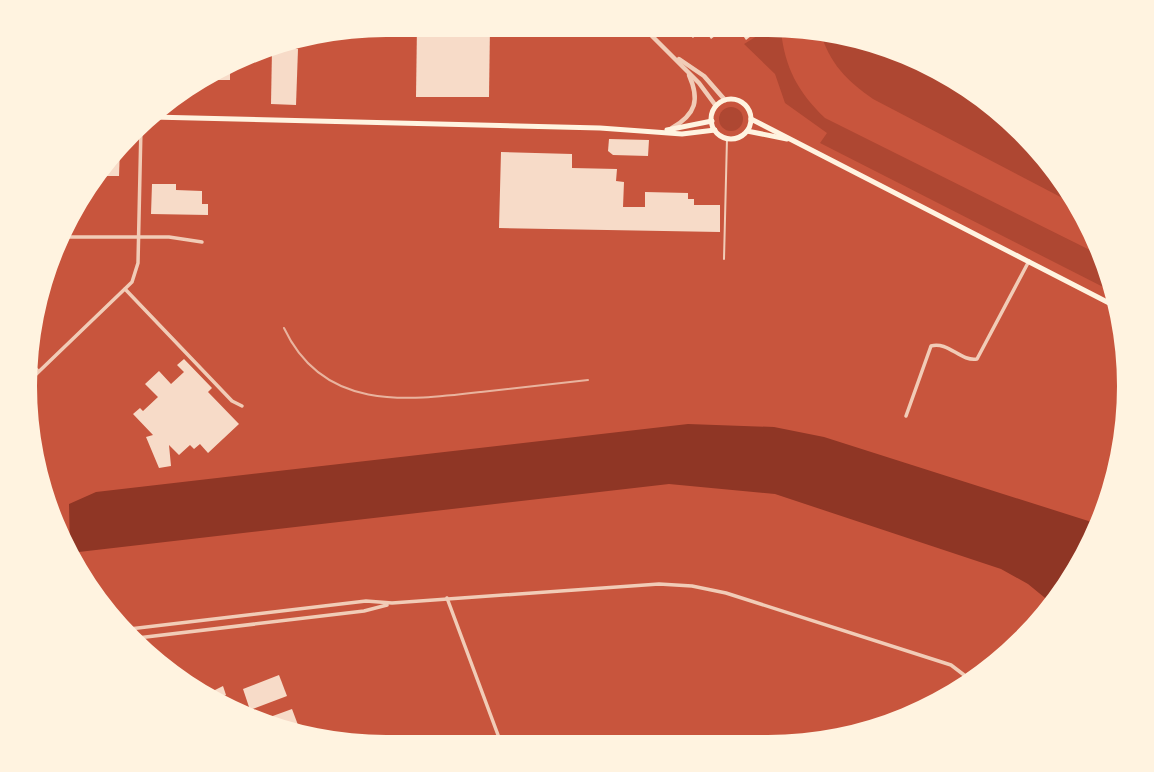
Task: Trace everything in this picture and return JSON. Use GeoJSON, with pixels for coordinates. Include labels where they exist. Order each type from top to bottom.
{"type":"FeatureCollection","features":[{"type":"Feature","properties":{"kind":"main road"},"geometry":{"type":"LineString","coordinates":[[751,119],[747,131],[738,137],[727,138],[715,130],[712,121],[716,106],[725,100],[743,103],[751,119],[1107,302]]}},
{"type":"Feature","properties":{"kind":"main road"},"geometry":{"type":"LineString","coordinates":[[163,117],[663,131],[682,134],[715,130]]}},
{"type":"Feature","properties":{"kind":"main road"},"geometry":{"type":"LineString","coordinates":[[663,131],[712,121]]}},
{"type":"Feature","properties":{"kind":"main road"},"geometry":{"type":"LineString","coordinates":[[747,131],[790,140]]}},
{"type":"Feature","properties":{"kind":"street"},"geometry":{"type":"LineString","coordinates":[[654,37],[688,71],[716,106]]}},
{"type":"Feature","properties":{"kind":"street"},"geometry":{"type":"LineString","coordinates":[[670,52],[704,76],[725,100]]}},
{"type":"Feature","properties":{"kind":"street"},"geometry":{"type":"LineString","coordinates":[[672,128],[688,117],[695,106],[695,89],[688,71]]}},
{"type":"Feature","properties":{"kind":"street"},"geometry":{"type":"LineString","coordinates":[[39,371],[125,289],[135,274],[141,137]]}},
{"type":"Feature","properties":{"kind":"street"},"geometry":{"type":"LineString","coordinates":[[70,237],[169,237],[202,242]]}},
{"type":"Feature","properties":{"kind":"street"},"geometry":{"type":"LineString","coordinates":[[906,416],[931,346],[941,345],[969,359],[977,359],[1029,261]]}},
{"type":"Feature","properties":{"kind":"street"},"geometry":{"type":"LineString","coordinates":[[125,289],[232,401],[242,407]]}},
{"type":"Feature","properties":{"kind":"street"},"geometry":{"type":"LineString","coordinates":[[135,628],[366,601],[392,603],[659,584],[692,586],[726,593],[951,665],[964,675]]}},
{"type":"Feature","properties":{"kind":"street"},"geometry":{"type":"LineString","coordinates":[[447,598],[498,735]]}},
{"type":"Feature","properties":{"kind":"street"},"geometry":{"type":"LineString","coordinates":[[144,637],[364,611],[392,603]]}},
{"type":"Feature","properties":{"kind":"lane"},"geometry":{"type":"LineString","coordinates":[[724,260],[727,138]]}},
{"type":"Feature","properties":{"kind":"shaded area"},"geometry":{"type":"Polygon","coordinates":[[[756,37],[782,37],[794,79],[807,99],[825,118],[1090,250],[1102,287],[820,143],[827,133],[785,103],[775,74],[744,44],[756,37]]]}},
{"type":"Feature","properties":{"kind":"shaded area"},"geometry":{"type":"Polygon","coordinates":[[[824,42],[836,43],[902,63],[962,96],[1015,139],[1045,173],[1061,197],[873,99],[840,70],[824,42]]]}},
{"type":"Feature","properties":{"kind":"shaded area"},"geometry":{"type":"Polygon","coordinates":[[[731,107],[740,110],[743,119],[740,128],[731,131],[722,128],[719,119],[722,110],[731,107]]]}},
{"type":"Feature","properties":{"kind":"shaded area"},"geometry":{"type":"Polygon","coordinates":[[[688,424],[774,427],[824,437],[1090,522],[1070,561],[1045,598],[1028,584],[1001,569],[775,494],[669,484],[79,552],[70,533],[69,504],[96,492],[688,424]]]}},
{"type":"Feature","properties":{"kind":"building"},"geometry":{"type":"Polygon","coordinates":[[[417,37],[490,37],[489,97],[416,97],[417,37]]]}},
{"type":"Feature","properties":{"kind":"building"},"geometry":{"type":"Polygon","coordinates":[[[298,49],[296,105],[271,104],[272,56],[298,49]]]}},
{"type":"Feature","properties":{"kind":"building"},"geometry":{"type":"Polygon","coordinates":[[[230,74],[230,80],[219,80],[230,74]]]}},
{"type":"Feature","properties":{"kind":"building"},"geometry":{"type":"Polygon","coordinates":[[[609,139],[649,140],[648,156],[613,155],[608,151],[609,139]]]}},
{"type":"Feature","properties":{"kind":"building"},"geometry":{"type":"Polygon","coordinates":[[[501,152],[572,154],[572,168],[617,169],[616,181],[624,182],[623,207],[645,207],[645,192],[688,193],[688,199],[694,199],[694,205],[720,205],[720,232],[499,228],[501,152]]]}},
{"type":"Feature","properties":{"kind":"building"},"geometry":{"type":"Polygon","coordinates":[[[120,160],[119,176],[107,176],[120,160]]]}},
{"type":"Feature","properties":{"kind":"building"},"geometry":{"type":"Polygon","coordinates":[[[152,184],[176,184],[176,190],[202,191],[202,204],[208,204],[208,215],[151,214],[152,184]]]}},
{"type":"Feature","properties":{"kind":"building"},"geometry":{"type":"Polygon","coordinates":[[[184,359],[212,388],[208,392],[239,424],[208,453],[200,444],[194,449],[190,445],[179,455],[169,445],[171,466],[159,468],[146,437],[153,435],[133,414],[140,408],[143,411],[158,397],[145,384],[159,371],[171,384],[184,372],[177,365],[184,359]]]}},
{"type":"Feature","properties":{"kind":"building"},"geometry":{"type":"Polygon","coordinates":[[[279,675],[287,696],[252,709],[249,708],[243,689],[279,675]]]}},
{"type":"Feature","properties":{"kind":"building"},"geometry":{"type":"Polygon","coordinates":[[[223,686],[226,695],[225,695],[215,690],[223,686]]]}},
{"type":"Feature","properties":{"kind":"building"},"geometry":{"type":"Polygon","coordinates":[[[292,709],[297,723],[274,717],[272,716],[292,709]]]}},
{"type":"Feature","properties":{"kind":"railway"},"geometry":{"type":"LineString","coordinates":[[284,328],[301,355],[321,374],[343,387],[369,394],[396,398],[424,397],[588,380]]}}]}
